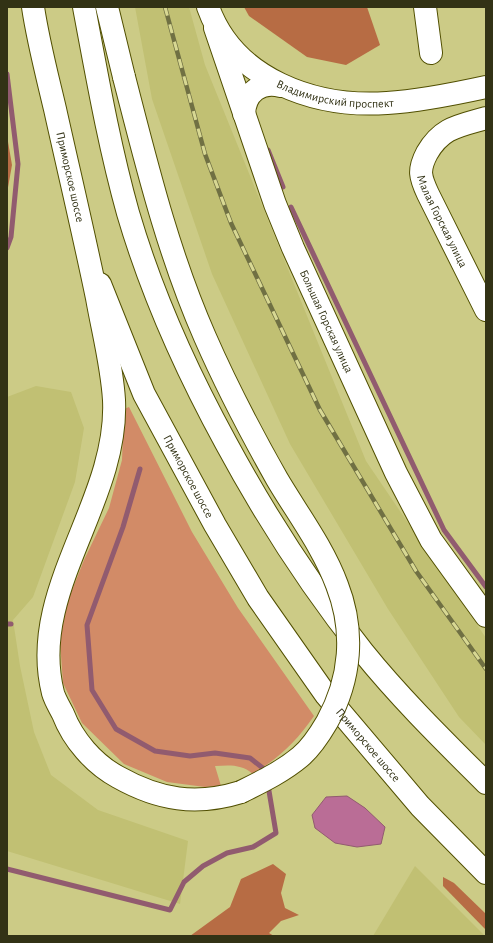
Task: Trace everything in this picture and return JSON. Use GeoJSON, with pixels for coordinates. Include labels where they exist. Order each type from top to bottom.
{"type":"FeatureCollection","features":[{"type":"Feature","properties":{"kind":"main road"},"geometry":{"type":"LineString","coordinates":[[84,7],[110,144],[128,214],[149,278],[175,345],[205,405],[252,490],[309,580],[364,653],[437,733],[486,783]]}},
{"type":"Feature","properties":{"kind":"main road"},"geometry":{"type":"LineString","coordinates":[[88,254],[109,360],[114,402],[111,440],[101,480],[64,577],[52,619],[49,655],[53,693],[67,726],[86,751],[108,772],[126,782],[142,788],[187,800],[205,801],[240,792],[273,776],[301,757],[319,736],[342,690],[348,658],[346,618],[337,585],[327,564],[276,476],[205,337],[176,266],[156,204],[107,7]]}},
{"type":"Feature","properties":{"kind":"main road"},"geometry":{"type":"LineString","coordinates":[[425,7],[431,53]]}},
{"type":"Feature","properties":{"kind":"main road","name":"Приморское шоссе"},"geometry":{"type":"LineString","coordinates":[[32,12],[88,254],[144,394],[215,525],[258,598],[326,695],[420,806],[485,874]]}},
{"type":"Feature","properties":{"kind":"main road","name":"Владимирский проспект"},"geometry":{"type":"LineString","coordinates":[[210,13],[226,42],[244,62],[281,86],[304,95],[359,104],[388,103],[445,95],[486,87]]}},
{"type":"Feature","properties":{"kind":"main road","name":"Большая Горская улица"},"geometry":{"type":"LineString","coordinates":[[210,13],[244,114],[293,248],[396,473],[431,540],[486,616]]}},
{"type":"Feature","properties":{"kind":"main road"},"geometry":{"type":"LineString","coordinates":[[244,114],[247,98],[255,89],[266,84],[281,86]]}},
{"type":"Feature","properties":{"kind":"main road","name":"Малая Горская улица"},"geometry":{"type":"LineString","coordinates":[[486,118],[451,129],[437,137],[421,165],[421,178],[486,310]]}},
{"type":"Feature","properties":{"kind":"shaded area"},"geometry":{"type":"Polygon","coordinates":[[[135,7],[189,7],[205,65],[366,461],[486,638],[486,745],[459,717],[388,609],[290,444],[212,274],[152,99],[135,7]]]}},
{"type":"Feature","properties":{"kind":"shaded area"},"geometry":{"type":"Polygon","coordinates":[[[244,7],[367,7],[380,45],[346,65],[307,57],[249,16],[244,7]]]}},
{"type":"Feature","properties":{"kind":"shaded area"},"geometry":{"type":"Polygon","coordinates":[[[7,136],[12,165],[7,193],[7,136]]]}},
{"type":"Feature","properties":{"kind":"shaded area"},"geometry":{"type":"Polygon","coordinates":[[[36,386],[71,392],[84,428],[75,482],[33,597],[13,620],[20,666],[34,732],[51,775],[98,810],[188,841],[180,904],[7,851],[7,397],[36,386]]]}},
{"type":"Feature","properties":{"kind":"shaded area"},"geometry":{"type":"Polygon","coordinates":[[[129,407],[192,532],[238,608],[314,716],[287,748],[272,761],[253,774],[240,767],[230,765],[215,766],[221,786],[205,787],[167,782],[124,764],[82,723],[63,683],[60,642],[67,603],[84,560],[109,508],[122,460],[124,409],[129,407]]]}},
{"type":"Feature","properties":{"kind":"shaded area"},"geometry":{"type":"Polygon","coordinates":[[[347,796],[365,808],[385,827],[381,844],[357,847],[335,843],[315,828],[312,815],[326,797],[347,796]]]}},
{"type":"Feature","properties":{"kind":"shaded area"},"geometry":{"type":"Polygon","coordinates":[[[273,864],[286,874],[281,893],[285,908],[299,915],[281,921],[269,933],[274,936],[190,936],[230,907],[241,879],[273,864]]]}},
{"type":"Feature","properties":{"kind":"shaded area"},"geometry":{"type":"Polygon","coordinates":[[[415,866],[485,936],[373,936],[415,866]]]}},
{"type":"Feature","properties":{"kind":"shaded area"},"geometry":{"type":"Polygon","coordinates":[[[443,877],[454,883],[486,914],[486,930],[443,886],[443,877]]]}},
{"type":"Feature","properties":{"kind":"waterway"},"geometry":{"type":"LineString","coordinates":[[7,74],[18,164],[11,237],[7,248]]}},
{"type":"Feature","properties":{"kind":"waterway"},"geometry":{"type":"LineString","coordinates":[[268,150],[283,187]]}},
{"type":"Feature","properties":{"kind":"waterway"},"geometry":{"type":"LineString","coordinates":[[291,207],[444,530],[486,587]]}},
{"type":"Feature","properties":{"kind":"waterway"},"geometry":{"type":"LineString","coordinates":[[140,469],[123,527],[87,625],[92,690],[116,729],[155,751],[190,756],[215,753],[250,758],[264,769],[265,773]]}},
{"type":"Feature","properties":{"kind":"waterway"},"geometry":{"type":"LineString","coordinates":[[7,869],[170,910],[184,882],[203,866],[227,853],[253,847],[276,833],[268,785]]}},
{"type":"Feature","properties":{"kind":"railway"},"geometry":{"type":"LineString","coordinates":[[165,7],[205,154],[231,223],[320,410],[416,571],[486,669]]}}]}
